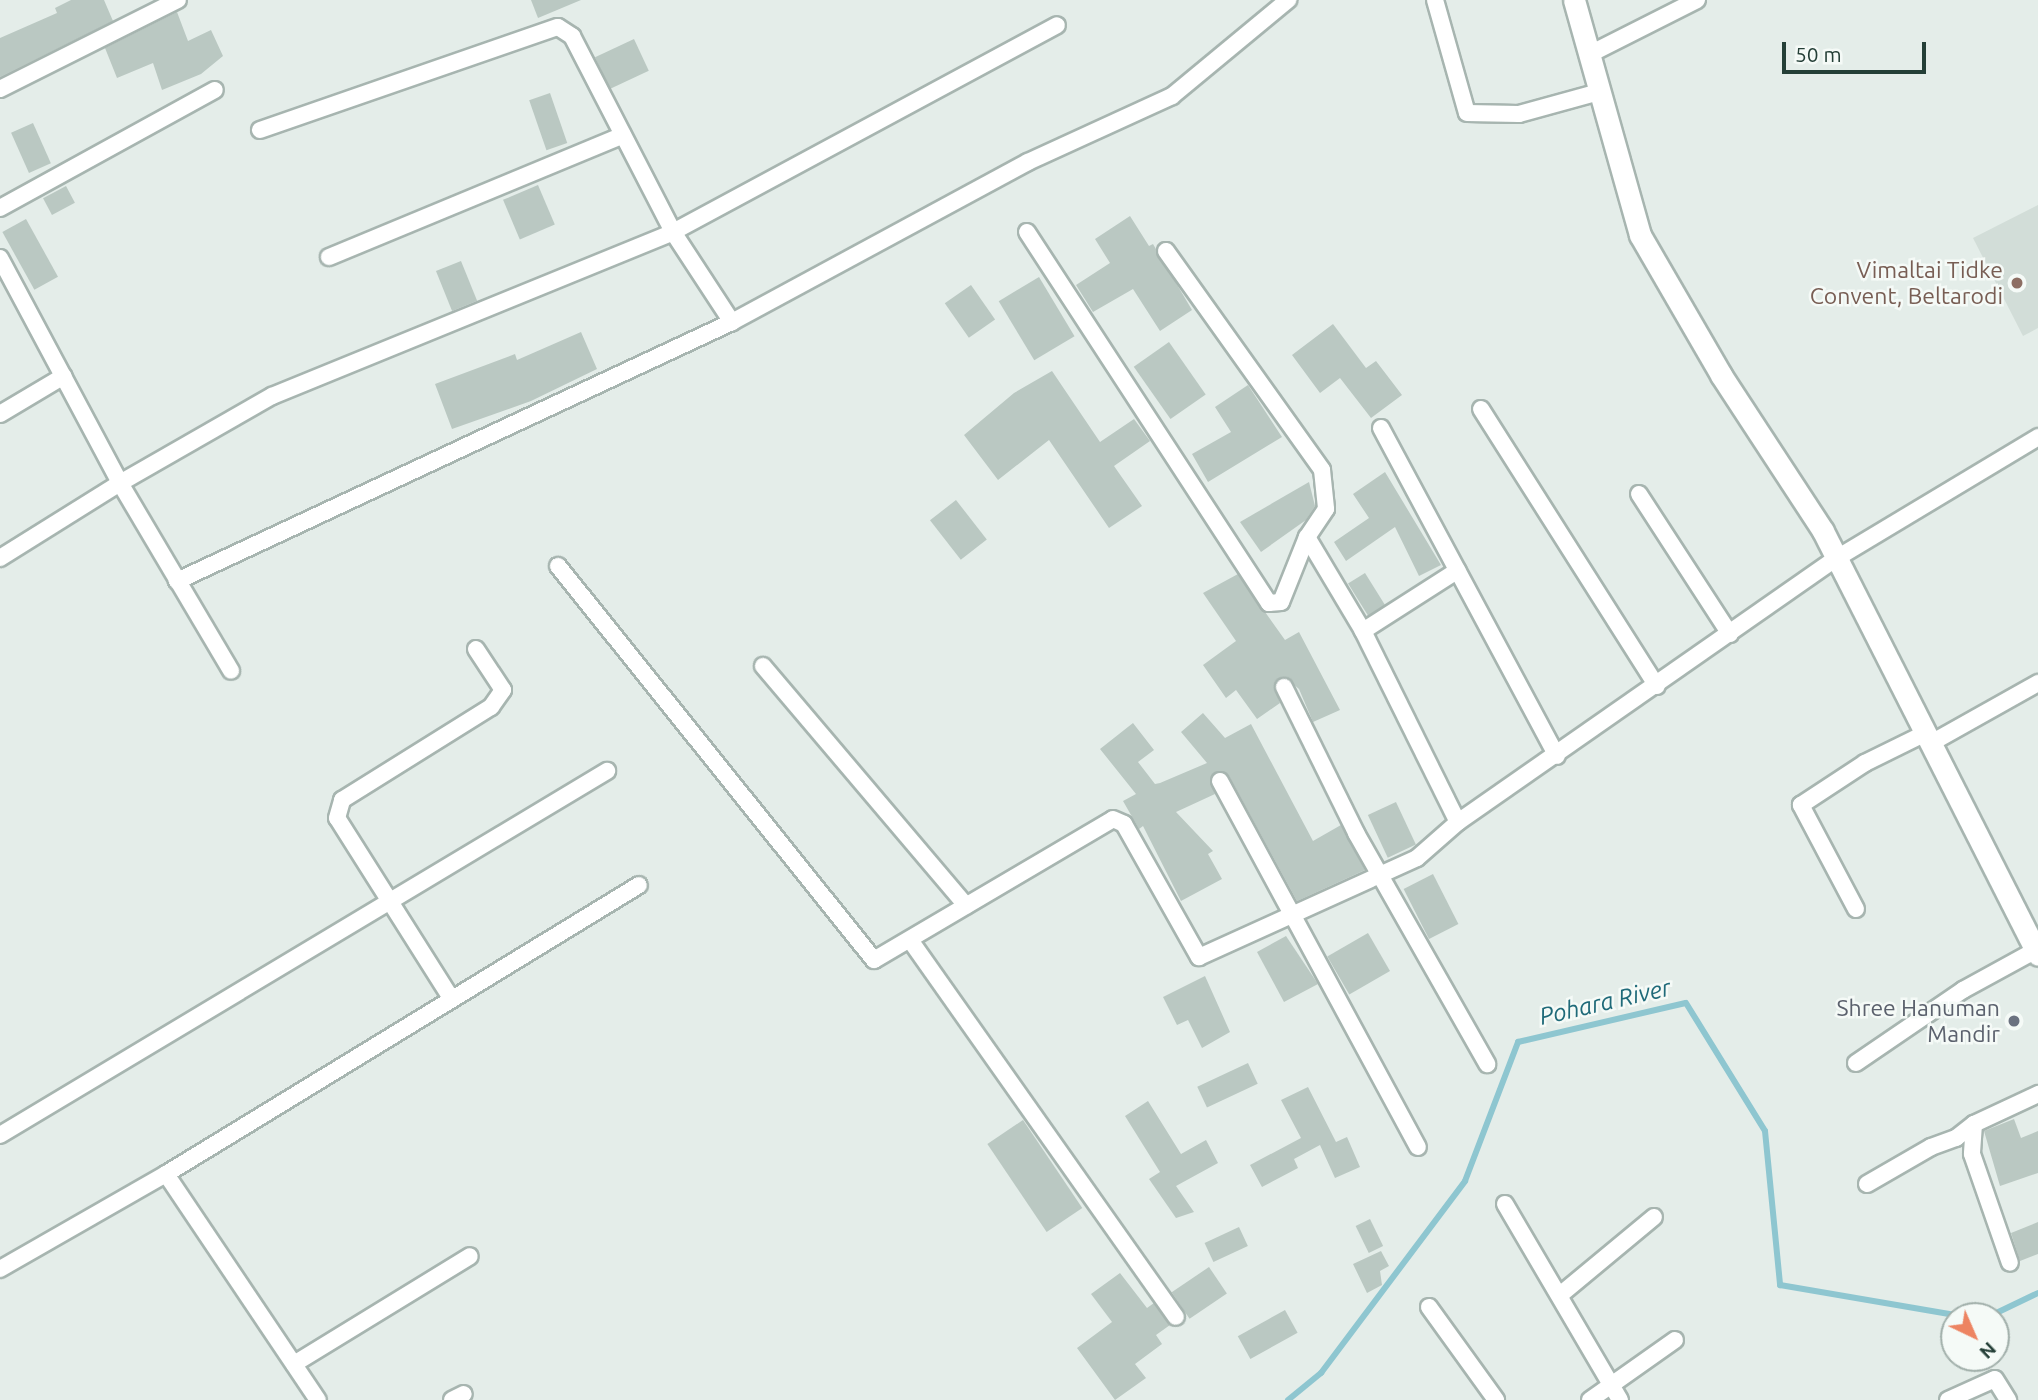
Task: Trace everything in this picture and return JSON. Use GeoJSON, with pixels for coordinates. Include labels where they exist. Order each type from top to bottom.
{"type":"FeatureCollection","features":[{"type":"Feature","properties":{"kind":"street"},"geometry":{"type":"LineString","coordinates":[[0,89],[178,0]]}},
{"type":"Feature","properties":{"kind":"street"},"geometry":{"type":"LineString","coordinates":[[177,580],[732,322],[1028,162],[1172,96],[1288,0]]}},
{"type":"Feature","properties":{"kind":"street"},"geometry":{"type":"LineString","coordinates":[[1435,0],[1467,113],[1519,114],[1599,92]]}},
{"type":"Feature","properties":{"kind":"street"},"geometry":{"type":"LineString","coordinates":[[1574,0],[1640,235],[1721,375],[1837,558],[2037,952],[1963,990],[1856,1063]]}},
{"type":"Feature","properties":{"kind":"street"},"geometry":{"type":"LineString","coordinates":[[1588,55],[1697,0]]}},
{"type":"Feature","properties":{"kind":"street"},"geometry":{"type":"LineString","coordinates":[[0,558],[120,483],[272,396],[673,232],[1057,25]]}},
{"type":"Feature","properties":{"kind":"street"},"geometry":{"type":"LineString","coordinates":[[260,130],[558,27],[572,36],[673,232],[732,322]]}},
{"type":"Feature","properties":{"kind":"street"},"geometry":{"type":"LineString","coordinates":[[0,208],[215,90]]}},
{"type":"Feature","properties":{"kind":"street"},"geometry":{"type":"LineString","coordinates":[[329,257],[623,135]]}},
{"type":"Feature","properties":{"kind":"street"},"geometry":{"type":"LineString","coordinates":[[1027,232],[1269,603],[1281,602],[1307,537],[1326,509],[1322,470],[1166,251]]}},
{"type":"Feature","properties":{"kind":"street"},"geometry":{"type":"LineString","coordinates":[[0,258],[120,483],[231,671]]}},
{"type":"Feature","properties":{"kind":"street"},"geometry":{"type":"LineString","coordinates":[[0,414],[64,376]]}},
{"type":"Feature","properties":{"kind":"street"},"geometry":{"type":"LineString","coordinates":[[1481,409],[1657,685]]}},
{"type":"Feature","properties":{"kind":"street"},"geometry":{"type":"LineString","coordinates":[[1381,428],[1557,756]]}},
{"type":"Feature","properties":{"kind":"street"},"geometry":{"type":"LineString","coordinates":[[558,566],[874,960],[1113,819],[1124,824],[1199,957],[1418,858],[1458,822],[1557,756],[1837,558],[2038,437]]}},
{"type":"Feature","properties":{"kind":"street"},"geometry":{"type":"LineString","coordinates":[[1639,494],[1730,634]]}},
{"type":"Feature","properties":{"kind":"street"},"geometry":{"type":"LineString","coordinates":[[1307,537],[1363,631],[1458,822]]}},
{"type":"Feature","properties":{"kind":"street"},"geometry":{"type":"LineString","coordinates":[[1363,631],[1457,571]]}},
{"type":"Feature","properties":{"kind":"street"},"geometry":{"type":"LineString","coordinates":[[451,998],[337,818],[342,800],[491,707],[503,690],[477,649]]}},
{"type":"Feature","properties":{"kind":"street"},"geometry":{"type":"LineString","coordinates":[[763,666],[966,905]]}},
{"type":"Feature","properties":{"kind":"street"},"geometry":{"type":"LineString","coordinates":[[1856,909],[1801,805],[1865,762],[1928,738],[2038,683]]}},
{"type":"Feature","properties":{"kind":"street"},"geometry":{"type":"LineString","coordinates":[[1284,687],[1356,832],[1488,1064]]}},
{"type":"Feature","properties":{"kind":"street"},"geometry":{"type":"LineString","coordinates":[[0,1135],[392,904],[607,771]]}},
{"type":"Feature","properties":{"kind":"street"},"geometry":{"type":"LineString","coordinates":[[1220,780],[1418,1147]]}},
{"type":"Feature","properties":{"kind":"street"},"geometry":{"type":"LineString","coordinates":[[0,1269],[166,1174],[639,885]]}},
{"type":"Feature","properties":{"kind":"street"},"geometry":{"type":"LineString","coordinates":[[910,940],[1176,1317]]}},
{"type":"Feature","properties":{"kind":"street"},"geometry":{"type":"LineString","coordinates":[[1867,1184],[1931,1147],[1956,1138],[1974,1124],[2038,1094]]}},
{"type":"Feature","properties":{"kind":"street"},"geometry":{"type":"LineString","coordinates":[[1974,1124],[1972,1154],[2010,1263]]}},
{"type":"Feature","properties":{"kind":"street"},"geometry":{"type":"LineString","coordinates":[[166,1174],[318,1400]]}},
{"type":"Feature","properties":{"kind":"street"},"geometry":{"type":"LineString","coordinates":[[1505,1205],[1620,1400]]}},
{"type":"Feature","properties":{"kind":"street"},"geometry":{"type":"LineString","coordinates":[[1560,1295],[1654,1217]]}},
{"type":"Feature","properties":{"kind":"street"},"geometry":{"type":"LineString","coordinates":[[294,1364],[470,1256]]}},
{"type":"Feature","properties":{"kind":"street"},"geometry":{"type":"LineString","coordinates":[[1429,1307],[1496,1400]]}},
{"type":"Feature","properties":{"kind":"street"},"geometry":{"type":"LineString","coordinates":[[1590,1400],[1675,1340]]}},
{"type":"Feature","properties":{"kind":"street"},"geometry":{"type":"LineString","coordinates":[[1948,1400],[1995,1379],[2008,1400]]}},
{"type":"Feature","properties":{"kind":"shaded area","name":"Vimaltai Tidke Convent, Beltarodi"},"geometry":{"type":"Polygon","coordinates":[[[2038,205],[2038,328],[2023,336],[1973,238],[2038,205]]]}},
{"type":"Feature","properties":{"kind":"building"},"geometry":{"type":"Polygon","coordinates":[[[71,0],[104,0],[113,21],[0,77],[0,38],[57,13],[55,8],[71,0]]]}},
{"type":"Feature","properties":{"kind":"building"},"geometry":{"type":"Polygon","coordinates":[[[531,0],[581,0],[538,18],[531,0]]]}},
{"type":"Feature","properties":{"kind":"building"},"geometry":{"type":"Polygon","coordinates":[[[177,12],[188,41],[211,30],[223,56],[201,74],[162,90],[153,63],[117,78],[105,48],[177,12]]]}},
{"type":"Feature","properties":{"kind":"building"},"geometry":{"type":"Polygon","coordinates":[[[634,39],[649,71],[610,89],[595,57],[634,39]]]}},
{"type":"Feature","properties":{"kind":"building"},"geometry":{"type":"Polygon","coordinates":[[[550,93],[567,143],[546,150],[529,100],[550,93]]]}},
{"type":"Feature","properties":{"kind":"building"},"geometry":{"type":"Polygon","coordinates":[[[33,123],[51,163],[29,173],[11,133],[33,123]]]}},
{"type":"Feature","properties":{"kind":"building"},"geometry":{"type":"Polygon","coordinates":[[[538,185],[555,225],[520,239],[503,200],[538,185]]]}},
{"type":"Feature","properties":{"kind":"building"},"geometry":{"type":"Polygon","coordinates":[[[66,186],[75,203],[52,215],[43,198],[66,186]]]}},
{"type":"Feature","properties":{"kind":"building"},"geometry":{"type":"Polygon","coordinates":[[[1130,216],[1149,246],[1153,244],[1192,310],[1160,331],[1133,289],[1093,312],[1076,285],[1110,263],[1095,239],[1130,216]]]}},
{"type":"Feature","properties":{"kind":"building"},"geometry":{"type":"Polygon","coordinates":[[[26,219],[58,277],[34,290],[2,232],[26,219]]]}},
{"type":"Feature","properties":{"kind":"building"},"geometry":{"type":"Polygon","coordinates":[[[461,261],[477,301],[452,311],[436,271],[461,261]]]}},
{"type":"Feature","properties":{"kind":"building"},"geometry":{"type":"Polygon","coordinates":[[[1039,277],[1075,336],[1034,360],[999,301],[1039,277]]]}},
{"type":"Feature","properties":{"kind":"building"},"geometry":{"type":"Polygon","coordinates":[[[971,285],[995,319],[969,338],[945,303],[971,285]]]}},
{"type":"Feature","properties":{"kind":"building"},"geometry":{"type":"Polygon","coordinates":[[[1333,324],[1366,368],[1376,361],[1402,395],[1371,418],[1340,378],[1320,393],[1292,355],[1333,324]]]}},
{"type":"Feature","properties":{"kind":"building"},"geometry":{"type":"Polygon","coordinates":[[[581,332],[597,369],[531,401],[452,429],[435,384],[515,354],[517,360],[581,332]]]}},
{"type":"Feature","properties":{"kind":"building"},"geometry":{"type":"Polygon","coordinates":[[[1169,342],[1206,394],[1170,419],[1134,367],[1169,342]]]}},
{"type":"Feature","properties":{"kind":"building"},"geometry":{"type":"Polygon","coordinates":[[[1052,371],[1100,442],[1134,419],[1150,441],[1114,466],[1142,506],[1109,528],[1049,440],[998,480],[964,435],[1014,393],[1052,371]]]}},
{"type":"Feature","properties":{"kind":"building"},"geometry":{"type":"Polygon","coordinates":[[[1248,385],[1282,437],[1208,482],[1192,454],[1231,432],[1215,407],[1248,385]]]}},
{"type":"Feature","properties":{"kind":"building"},"geometry":{"type":"Polygon","coordinates":[[[1385,472],[1441,565],[1419,576],[1395,527],[1346,561],[1334,542],[1369,518],[1353,494],[1385,472]]]}},
{"type":"Feature","properties":{"kind":"building"},"geometry":{"type":"Polygon","coordinates":[[[1309,482],[1315,506],[1306,520],[1261,552],[1240,522],[1309,482]]]}},
{"type":"Feature","properties":{"kind":"building"},"geometry":{"type":"Polygon","coordinates":[[[956,500],[987,539],[961,560],[930,520],[956,500]]]}},
{"type":"Feature","properties":{"kind":"building"},"geometry":{"type":"Polygon","coordinates":[[[1365,573],[1385,605],[1368,616],[1348,584],[1365,573]]]}},
{"type":"Feature","properties":{"kind":"building"},"geometry":{"type":"Polygon","coordinates":[[[1238,574],[1285,640],[1299,632],[1340,710],[1313,722],[1299,689],[1285,677],[1274,686],[1280,703],[1257,719],[1236,690],[1226,698],[1203,665],[1236,641],[1203,593],[1238,574]]]}},
{"type":"Feature","properties":{"kind":"building"},"geometry":{"type":"Polygon","coordinates":[[[1203,713],[1225,738],[1251,724],[1313,841],[1341,825],[1365,870],[1297,901],[1229,776],[1220,771],[1210,780],[1215,794],[1176,812],[1213,851],[1208,854],[1222,879],[1181,901],[1143,826],[1139,829],[1123,801],[1136,794],[1100,749],[1133,723],[1154,750],[1138,762],[1155,784],[1160,783],[1207,763],[1181,732],[1203,713]]]}},
{"type":"Feature","properties":{"kind":"building"},"geometry":{"type":"Polygon","coordinates":[[[1396,802],[1416,845],[1388,858],[1368,815],[1396,802]]]}},
{"type":"Feature","properties":{"kind":"building"},"geometry":{"type":"Polygon","coordinates":[[[1433,874],[1458,924],[1429,939],[1404,889],[1433,874]]]}},
{"type":"Feature","properties":{"kind":"building"},"geometry":{"type":"Polygon","coordinates":[[[1368,933],[1390,971],[1349,995],[1327,956],[1368,933]]]}},
{"type":"Feature","properties":{"kind":"building"},"geometry":{"type":"Polygon","coordinates":[[[1286,936],[1318,984],[1284,1002],[1257,952],[1286,936]]]}},
{"type":"Feature","properties":{"kind":"building"},"geometry":{"type":"Polygon","coordinates":[[[1205,976],[1230,1032],[1202,1048],[1188,1020],[1177,1025],[1163,997],[1205,976]]]}},
{"type":"Feature","properties":{"kind":"building"},"geometry":{"type":"Polygon","coordinates":[[[1248,1063],[1258,1084],[1207,1108],[1197,1087],[1248,1063]]]}},
{"type":"Feature","properties":{"kind":"building"},"geometry":{"type":"Polygon","coordinates":[[[1308,1087],[1336,1142],[1347,1137],[1360,1167],[1335,1178],[1320,1145],[1294,1159],[1298,1168],[1262,1187],[1250,1165],[1301,1138],[1281,1100],[1308,1087]]]}},
{"type":"Feature","properties":{"kind":"building"},"geometry":{"type":"Polygon","coordinates":[[[1148,1101],[1181,1154],[1206,1140],[1218,1163],[1176,1186],[1194,1212],[1176,1218],[1149,1179],[1160,1172],[1125,1116],[1148,1101]]]}},
{"type":"Feature","properties":{"kind":"building"},"geometry":{"type":"Polygon","coordinates":[[[2014,1119],[2021,1138],[2038,1131],[2038,1173],[2000,1186],[1984,1131],[2014,1119]]]}},
{"type":"Feature","properties":{"kind":"building"},"geometry":{"type":"Polygon","coordinates":[[[1023,1120],[1082,1208],[1047,1232],[987,1144],[1023,1120]]]}},
{"type":"Feature","properties":{"kind":"building"},"geometry":{"type":"Polygon","coordinates":[[[1370,1219],[1383,1246],[1369,1253],[1356,1226],[1370,1219]]]}},
{"type":"Feature","properties":{"kind":"building"},"geometry":{"type":"Polygon","coordinates":[[[2038,1222],[2038,1254],[2020,1261],[2011,1233],[2038,1222]]]}},
{"type":"Feature","properties":{"kind":"building"},"geometry":{"type":"Polygon","coordinates":[[[1239,1227],[1248,1246],[1213,1262],[1205,1243],[1239,1227]]]}},
{"type":"Feature","properties":{"kind":"building"},"geometry":{"type":"Polygon","coordinates":[[[1381,1251],[1389,1266],[1380,1271],[1382,1285],[1367,1293],[1353,1264],[1381,1251]]]}},
{"type":"Feature","properties":{"kind":"building"},"geometry":{"type":"Polygon","coordinates":[[[1209,1267],[1227,1294],[1190,1319],[1172,1292],[1209,1267]]]}},
{"type":"Feature","properties":{"kind":"building"},"geometry":{"type":"Polygon","coordinates":[[[1120,1273],[1147,1308],[1154,1303],[1170,1325],[1156,1335],[1162,1344],[1135,1364],[1146,1378],[1115,1400],[1077,1348],[1112,1322],[1091,1294],[1120,1273]]]}},
{"type":"Feature","properties":{"kind":"building"},"geometry":{"type":"Polygon","coordinates":[[[1285,1310],[1298,1333],[1250,1359],[1238,1336],[1285,1310]]]}},
{"type":"Feature","properties":{"kind":"waterway","name":"Pohara River"},"geometry":{"type":"LineString","coordinates":[[1288,1400],[1321,1373],[1465,1181],[1518,1042],[1686,1003],[1765,1131],[1780,1285],[1940,1312]]}},
{"type":"Feature","properties":{"kind":"waterway","name":"Pohara River"},"geometry":{"type":"LineString","coordinates":[[2010,1306],[2038,1293]]}},
{"type":"Feature","properties":{"kind":"place","name":"Vimaltai Tidke Convent, Beltarodi"},"geometry":{"type":"Point","coordinates":[2017,283]}},
{"type":"Feature","properties":{"kind":"place","name":"Shree Hanuman Mandir"},"geometry":{"type":"Point","coordinates":[2014,1021]}}]}
